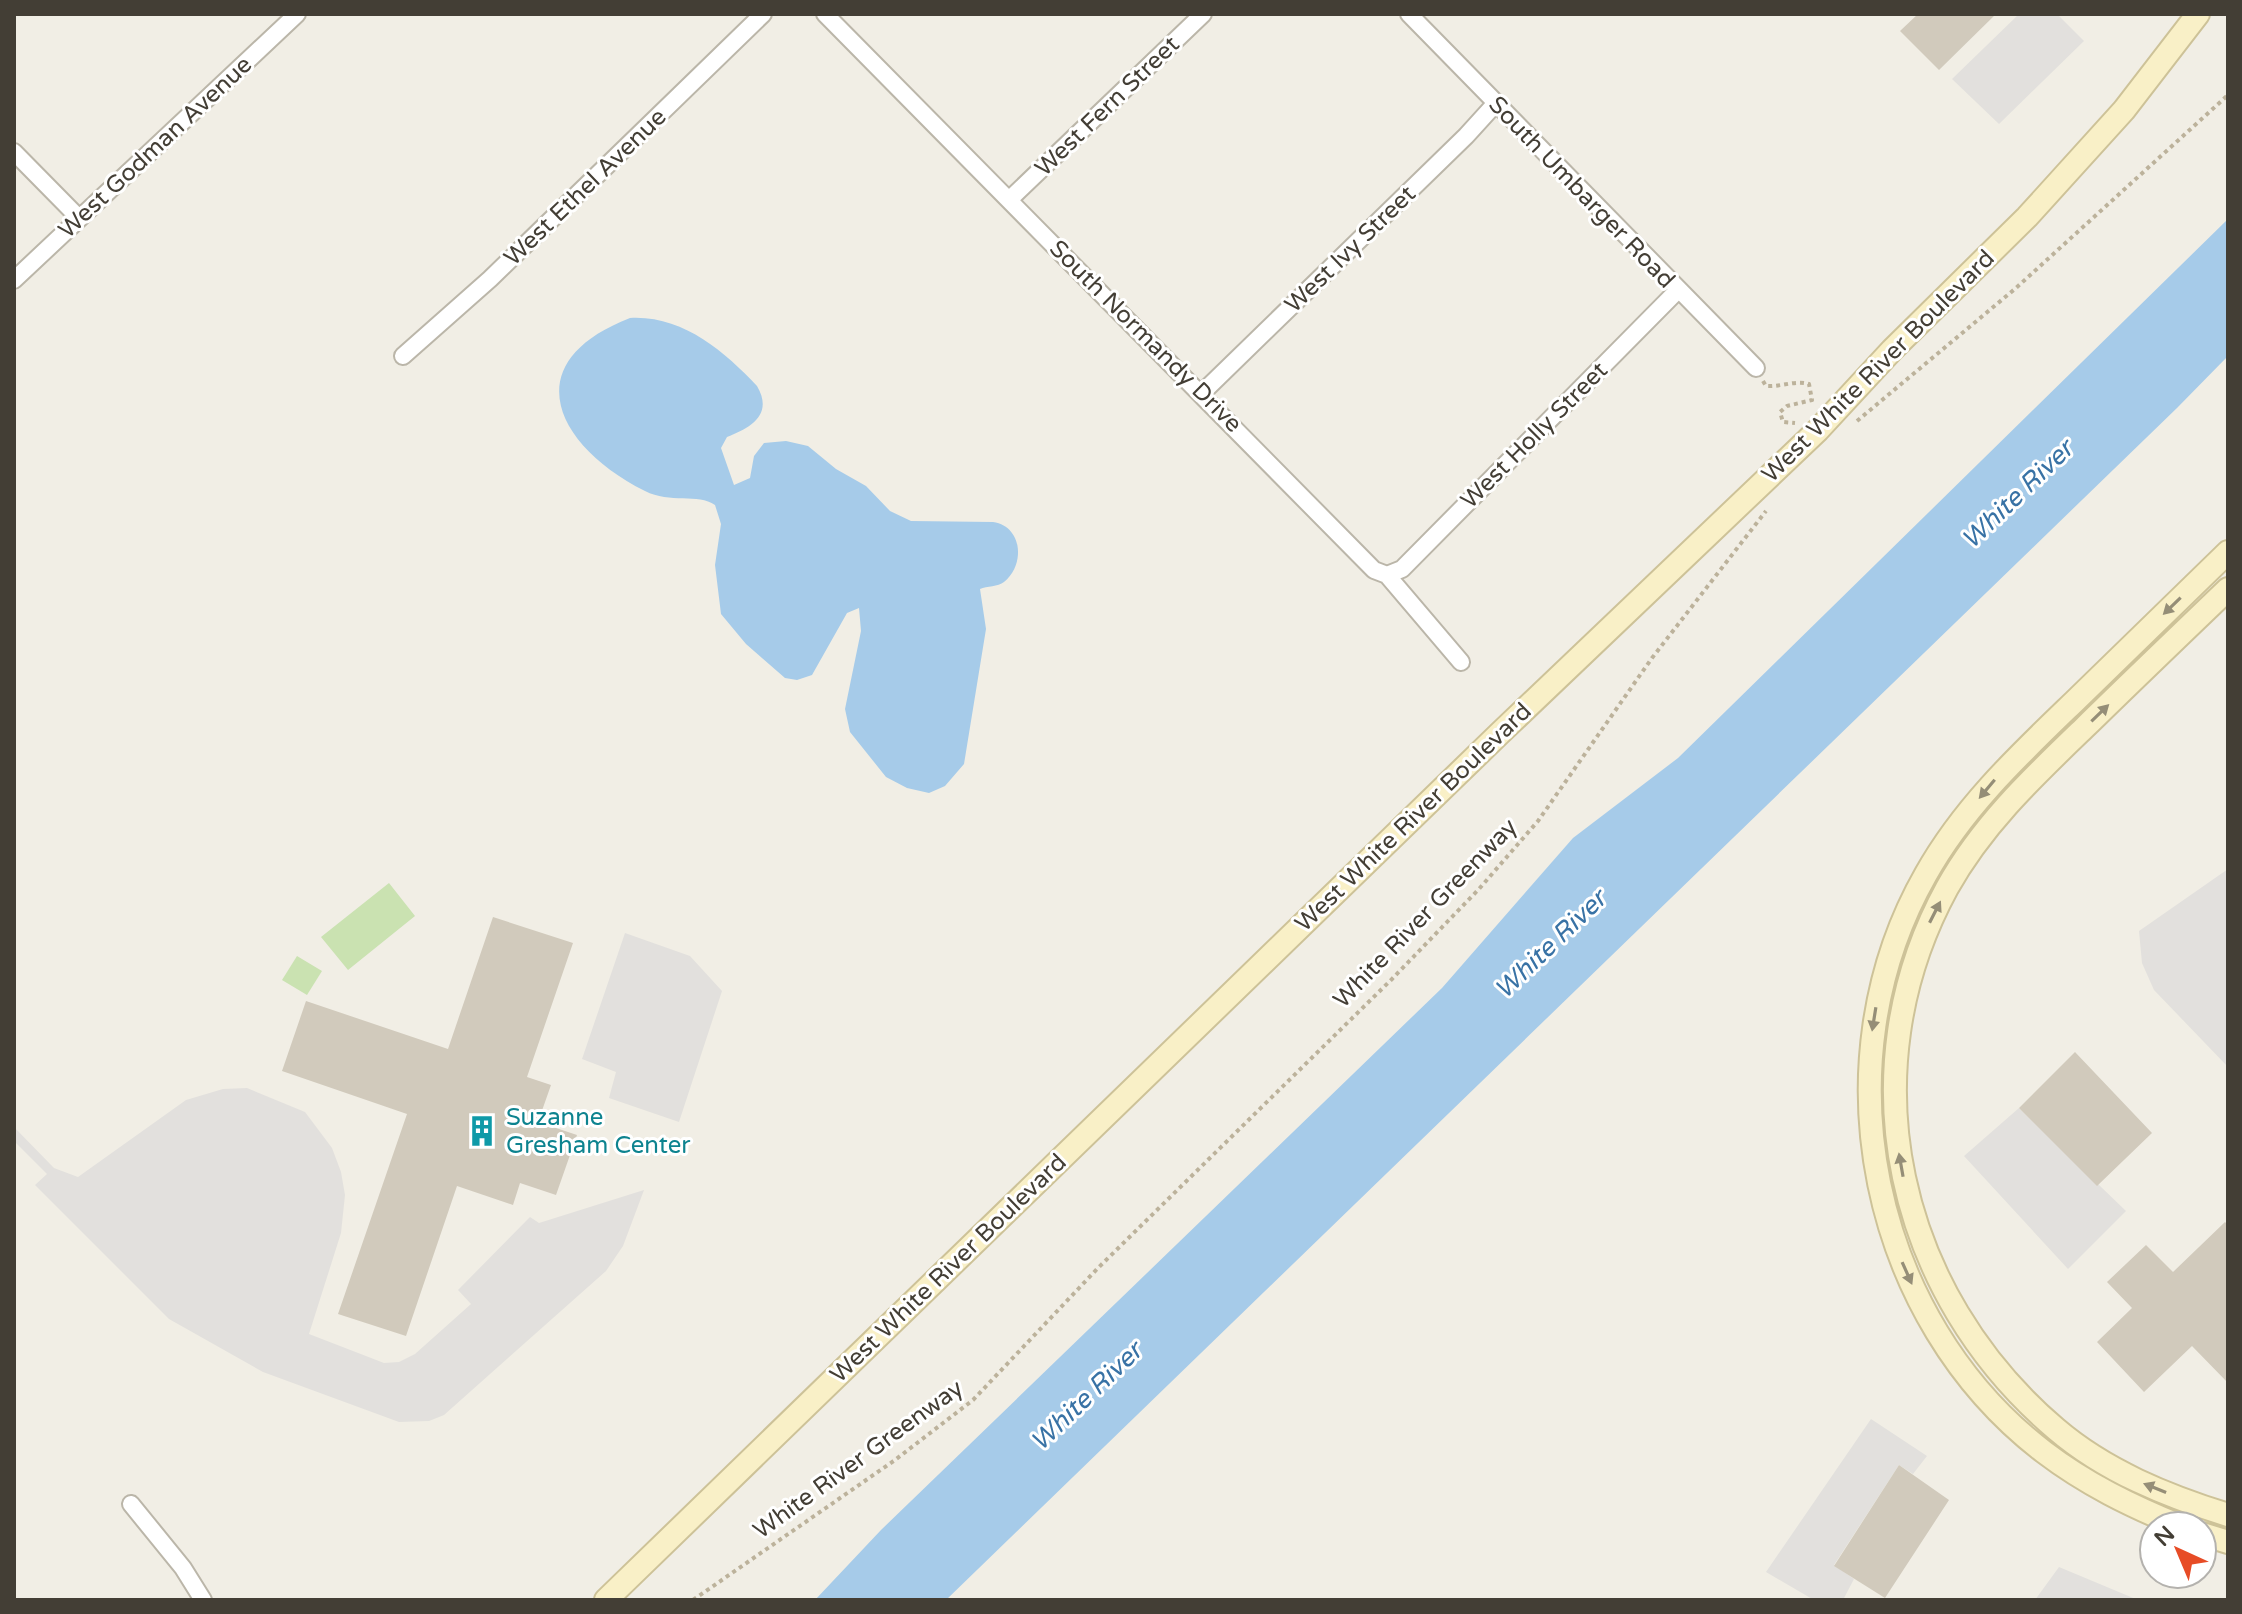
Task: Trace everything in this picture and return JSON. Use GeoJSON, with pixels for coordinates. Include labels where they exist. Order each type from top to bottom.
{"type":"FeatureCollection","features":[{"type":"Feature","properties":{"kind":"main road","name":"West White River Boulevard"},"geometry":{"type":"LineString","coordinates":[[606,1600],[1488,745],[1818,430],[1892,350],[2027,217],[2124,110],[2198,14]]}},
{"type":"Feature","properties":{"kind":"main road"},"geometry":{"type":"LineString","coordinates":[[2140,1510],[2123,1503],[2041,1450],[1975,1384],[1917,1297],[1897,1251],[1882,1203],[1867,1102],[1869,1052],[1888,960],[1904,915],[1951,834],[1989,785],[2228,552]]}},
{"type":"Feature","properties":{"kind":"main road"},"geometry":{"type":"LineString","coordinates":[[2228,589],[2008,802],[1973,848],[1942,899],[1912,967],[1895,1054],[1893,1100],[1907,1197],[1921,1242],[1940,1284],[1995,1367],[2058,1430],[2096,1458],[2134,1479],[2228,1515]]}},
{"type":"Feature","properties":{"kind":"street","name":"West Godman Avenue"},"geometry":{"type":"LineString","coordinates":[[14,280],[297,14]]}},
{"type":"Feature","properties":{"kind":"street","name":"West Ethel Avenue"},"geometry":{"type":"LineString","coordinates":[[403,356],[490,279],[763,14]]}},
{"type":"Feature","properties":{"kind":"street","name":"South Normandy Drive"},"geometry":{"type":"LineString","coordinates":[[825,14],[1011,198],[1374,570],[1387,575],[1461,662]]}},
{"type":"Feature","properties":{"kind":"street","name":"West Fern Street"},"geometry":{"type":"LineString","coordinates":[[1011,198],[1203,14]]}},
{"type":"Feature","properties":{"kind":"street","name":"South Umbarger Road"},"geometry":{"type":"LineString","coordinates":[[1409,14],[1677,291],[1756,368]]}},
{"type":"Feature","properties":{"kind":"street","name":"West Ivy Street"},"geometry":{"type":"LineString","coordinates":[[1202,393],[1496,103]]}},
{"type":"Feature","properties":{"kind":"street"},"geometry":{"type":"LineString","coordinates":[[14,152],[79,218]]}},
{"type":"Feature","properties":{"kind":"street","name":"West Holly Street"},"geometry":{"type":"LineString","coordinates":[[1387,575],[1402,569],[1677,291]]}},
{"type":"Feature","properties":{"kind":"street"},"geometry":{"type":"LineString","coordinates":[[131,1504],[183,1568],[203,1600]]}},
{"type":"Feature","properties":{"kind":"path"},"geometry":{"type":"LineString","coordinates":[[1847,430],[2016,288],[2228,95]]}},
{"type":"Feature","properties":{"kind":"path"},"geometry":{"type":"LineString","coordinates":[[1756,368],[1766,386],[1780,387],[1801,381],[1809,384],[1812,400],[1787,406],[1780,412],[1783,422],[1808,420],[1818,430]]}},
{"type":"Feature","properties":{"kind":"path","name":"White River Greenway"},"geometry":{"type":"LineString","coordinates":[[693,1600],[895,1460],[973,1400],[1120,1246],[1392,979],[1479,889],[1538,821],[1652,658],[1775,501]]}},
{"type":"Feature","properties":{"kind":"green space"},"geometry":{"type":"Polygon","coordinates":[[[389,883],[415,916],[348,970],[321,937],[389,883]]]}},
{"type":"Feature","properties":{"kind":"green space"},"geometry":{"type":"Polygon","coordinates":[[[297,956],[322,971],[307,995],[282,980],[297,956]]]}},
{"type":"Feature","properties":{"kind":"shaded area"},"geometry":{"type":"Polygon","coordinates":[[[2019,14],[2057,14],[2084,41],[1999,124],[1952,79],[2019,14]]]}},
{"type":"Feature","properties":{"kind":"shaded area"},"geometry":{"type":"Polygon","coordinates":[[[2228,869],[2228,1067],[2154,990],[2142,963],[2139,931],[2228,869]]]}},
{"type":"Feature","properties":{"kind":"shaded area"},"geometry":{"type":"Polygon","coordinates":[[[625,933],[690,956],[722,991],[679,1122],[609,1098],[616,1072],[582,1059],[625,933]]]}},
{"type":"Feature","properties":{"kind":"shaded area"},"geometry":{"type":"Polygon","coordinates":[[[247,1088],[305,1112],[332,1148],[341,1172],[345,1195],[341,1233],[309,1334],[384,1363],[399,1362],[415,1354],[471,1304],[458,1290],[530,1217],[539,1223],[644,1190],[623,1246],[606,1271],[444,1415],[429,1421],[399,1422],[263,1372],[169,1319],[35,1185],[47,1174],[14,1141],[14,1127],[54,1168],[78,1177],[186,1100],[223,1089],[247,1088]]]}},
{"type":"Feature","properties":{"kind":"shaded area"},"geometry":{"type":"Polygon","coordinates":[[[2019,1108],[2126,1211],[2068,1269],[1964,1156],[2019,1108]]]}},
{"type":"Feature","properties":{"kind":"shaded area"},"geometry":{"type":"Polygon","coordinates":[[[1871,1419],[1927,1456],[1913,1474],[1899,1465],[1834,1565],[1854,1579],[1843,1600],[1814,1600],[1766,1572],[1871,1419]]]}},
{"type":"Feature","properties":{"kind":"shaded area"},"geometry":{"type":"Polygon","coordinates":[[[2059,1567],[2138,1600],[2035,1600],[2059,1567]]]}},
{"type":"Feature","properties":{"kind":"water","name":"White River"},"geometry":{"type":"Polygon","coordinates":[[[2228,219],[2228,356],[2177,408],[946,1600],[815,1600],[881,1530],[1442,988],[1573,838],[1678,758],[2228,219]]]}},
{"type":"Feature","properties":{"kind":"water"},"geometry":{"type":"Polygon","coordinates":[[[630,318],[667,322],[701,338],[731,360],[757,386],[762,396],[761,413],[751,425],[727,437],[721,448],[734,485],[750,478],[754,456],[764,443],[786,441],[808,446],[836,469],[866,486],[890,511],[911,521],[993,522],[1003,525],[1015,538],[1018,556],[1011,574],[999,585],[980,589],[986,629],[964,764],[945,786],[929,793],[907,788],[886,777],[850,732],[845,709],[861,631],[859,608],[847,613],[812,675],[797,680],[785,678],[746,644],[721,614],[715,565],[721,524],[715,505],[708,501],[664,497],[645,491],[614,472],[589,451],[571,428],[561,404],[560,381],[571,358],[594,337],[630,318]]]}},
{"type":"Feature","properties":{"kind":"building"},"geometry":{"type":"Polygon","coordinates":[[[1918,14],[1996,14],[1939,70],[1900,31],[1918,14]]]}},
{"type":"Feature","properties":{"kind":"building","name":"Suzanne Gresham Center"},"geometry":{"type":"Polygon","coordinates":[[[493,917],[573,943],[527,1077],[551,1085],[538,1122],[577,1135],[556,1195],[520,1183],[513,1205],[457,1186],[406,1336],[338,1314],[407,1114],[282,1071],[306,1001],[448,1049],[493,917]]]}},
{"type":"Feature","properties":{"kind":"building"},"geometry":{"type":"Polygon","coordinates":[[[2075,1052],[2152,1133],[2097,1186],[2019,1108],[2075,1052]]]}},
{"type":"Feature","properties":{"kind":"building"},"geometry":{"type":"Polygon","coordinates":[[[2225,1222],[2228,1225],[2228,1383],[2192,1346],[2144,1392],[2097,1342],[2132,1308],[2107,1282],[2146,1245],[2173,1272],[2225,1222]]]}},
{"type":"Feature","properties":{"kind":"building"},"geometry":{"type":"Polygon","coordinates":[[[1899,1465],[1949,1500],[1885,1598],[1834,1566],[1899,1465]]]}},
{"type":"Feature","properties":{"kind":"place","name":"Suzanne Gresham Center"},"geometry":{"type":"Point","coordinates":[482,1131]}}]}
